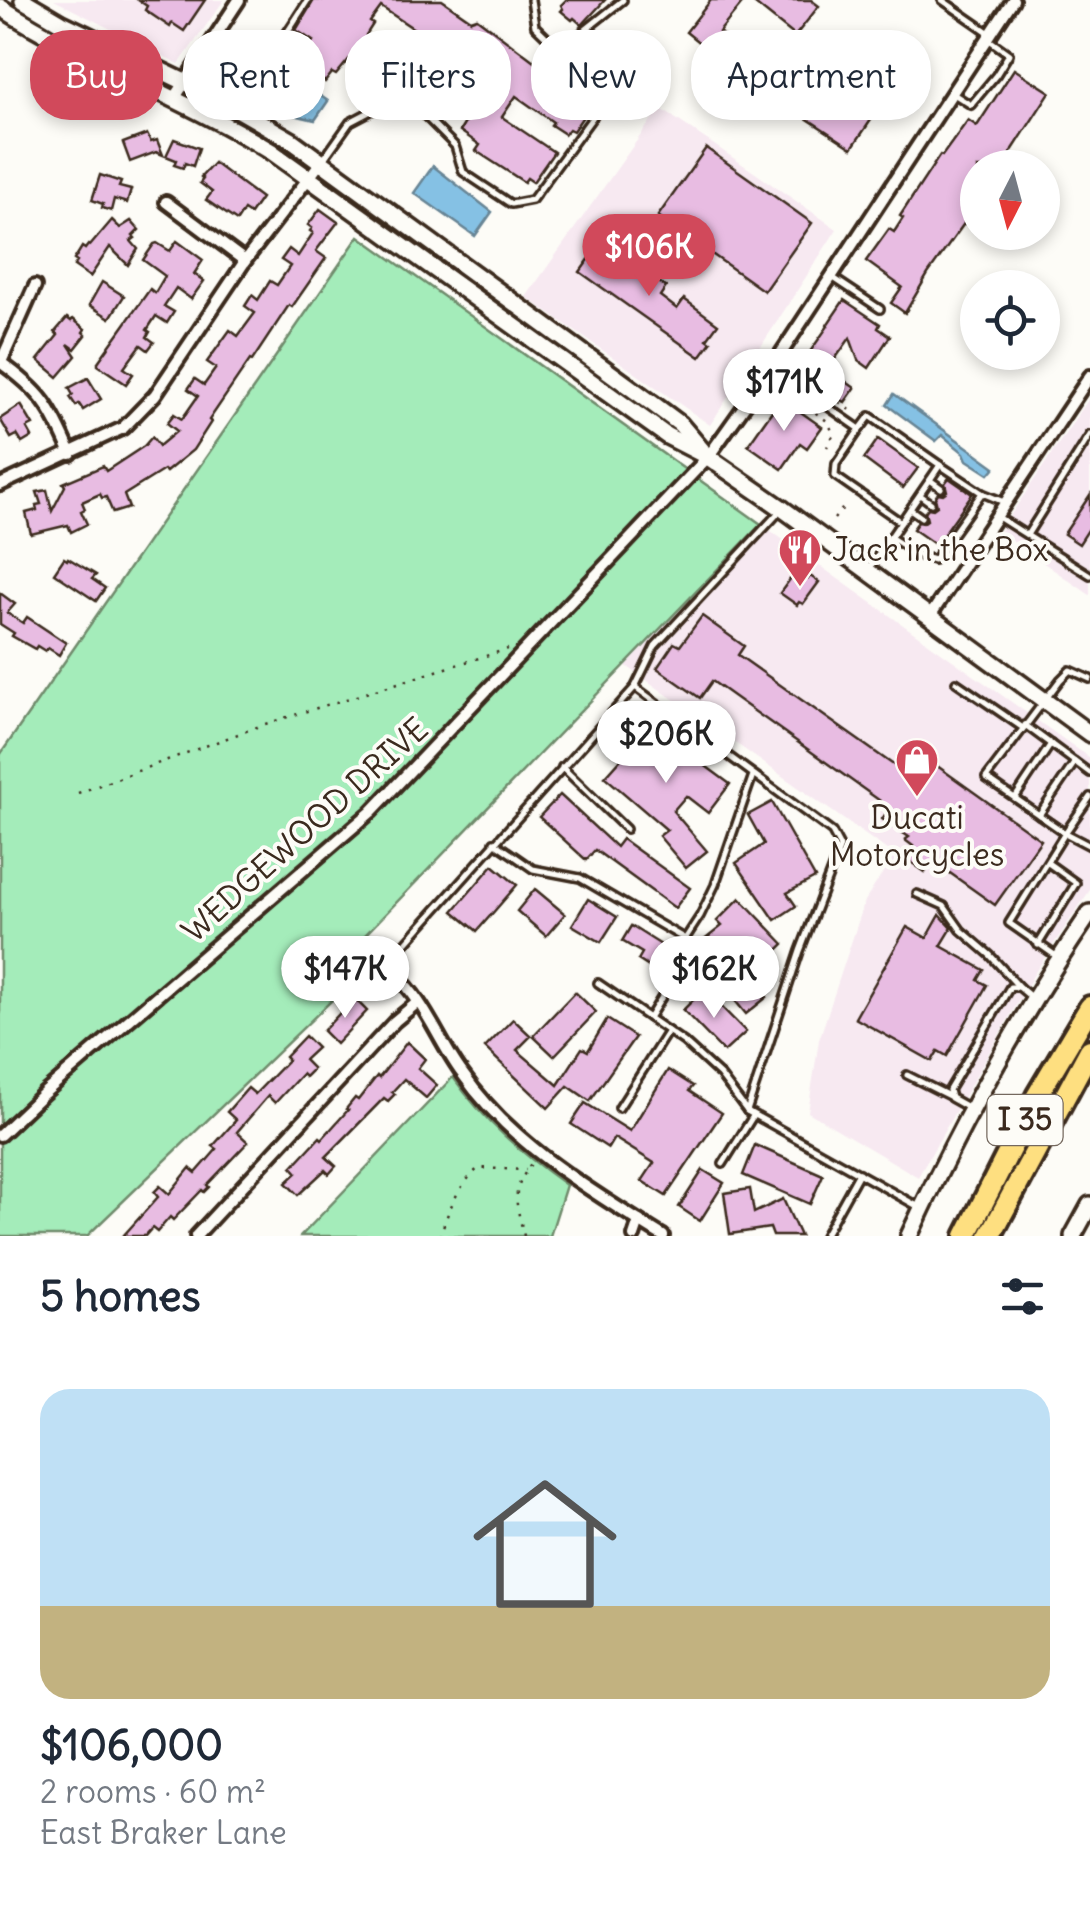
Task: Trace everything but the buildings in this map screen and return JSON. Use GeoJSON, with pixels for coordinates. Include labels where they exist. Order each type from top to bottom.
{"type":"FeatureCollection","features":[{"type":"Feature","properties":{"kind":"highway","name":"I 35"},"geometry":{"type":"LineString","coordinates":[[966,1236],[1037,1096],[1090,1008]]}},
{"type":"Feature","properties":{"kind":"highway","name":"I 35"},"geometry":{"type":"LineString","coordinates":[[990,1236],[1090,1050]]}},
{"type":"Feature","properties":{"kind":"main road"},"geometry":{"type":"LineString","coordinates":[[22,0],[183,82]]}},
{"type":"Feature","properties":{"kind":"main road"},"geometry":{"type":"LineString","coordinates":[[0,8],[58,42],[244,135],[668,436],[708,457],[783,509],[1090,734]]}},
{"type":"Feature","properties":{"kind":"main road"},"geometry":{"type":"LineString","coordinates":[[258,120],[654,404],[680,424],[708,457]]}},
{"type":"Feature","properties":{"kind":"main road"},"geometry":{"type":"LineString","coordinates":[[909,1236],[972,1109],[1059,958],[1090,913]]}},
{"type":"Feature","properties":{"kind":"main road"},"geometry":{"type":"LineString","coordinates":[[1081,1230],[1090,1205]]}},
{"type":"Feature","properties":{"kind":"street"},"geometry":{"type":"LineString","coordinates":[[219,30],[239,0]]}},
{"type":"Feature","properties":{"kind":"street","name":"WEDGEWOOD DRIVE"},"geometry":{"type":"LineString","coordinates":[[0,1135],[371,812],[708,457],[772,367],[1013,0]]}},
{"type":"Feature","properties":{"kind":"street"},"geometry":{"type":"LineString","coordinates":[[174,100],[183,84]]}},
{"type":"Feature","properties":{"kind":"street"},"geometry":{"type":"LineString","coordinates":[[0,485],[123,428],[155,395],[245,261],[321,162]]}},
{"type":"Feature","properties":{"kind":"street"},"geometry":{"type":"LineString","coordinates":[[166,202],[245,261]]}},
{"type":"Feature","properties":{"kind":"street"},"geometry":{"type":"LineString","coordinates":[[35,286],[0,362],[37,392],[52,410],[71,454]]}},
{"type":"Feature","properties":{"kind":"street"},"geometry":{"type":"LineString","coordinates":[[930,616],[1090,376]]}},
{"type":"Feature","properties":{"kind":"street"},"geometry":{"type":"LineString","coordinates":[[371,950],[418,1002],[462,1074],[504,1123],[538,1152],[663,1236]]}},
{"type":"Feature","properties":{"kind":"street"},"geometry":{"type":"LineString","coordinates":[[196,1236],[418,1002]]}},
{"type":"Feature","properties":{"kind":"street"},"geometry":{"type":"LineString","coordinates":[[634,1236],[638,1221]]}},
{"type":"Feature","properties":{"kind":"lane"},"geometry":{"type":"LineString","coordinates":[[289,30],[308,0]]}},
{"type":"Feature","properties":{"kind":"lane"},"geometry":{"type":"LineString","coordinates":[[531,0],[539,30]]}},
{"type":"Feature","properties":{"kind":"lane"},"geometry":{"type":"LineString","coordinates":[[585,30],[623,0]]}},
{"type":"Feature","properties":{"kind":"lane"},"geometry":{"type":"LineString","coordinates":[[942,0],[1009,54],[971,105],[952,93]]}},
{"type":"Feature","properties":{"kind":"lane"},"geometry":{"type":"LineString","coordinates":[[953,7],[958,0]]}},
{"type":"Feature","properties":{"kind":"lane"},"geometry":{"type":"LineString","coordinates":[[321,162],[354,120]]}},
{"type":"Feature","properties":{"kind":"lane"},"geometry":{"type":"LineString","coordinates":[[429,120],[456,146],[463,172],[511,204],[532,200],[591,120]]}},
{"type":"Feature","properties":{"kind":"lane"},"geometry":{"type":"LineString","coordinates":[[832,276],[880,309]]}},
{"type":"Feature","properties":{"kind":"lane"},"geometry":{"type":"LineString","coordinates":[[772,367],[860,429]]}},
{"type":"Feature","properties":{"kind":"lane"},"geometry":{"type":"LineString","coordinates":[[901,522],[835,476],[836,464],[870,416],[982,493],[1006,503]]}},
{"type":"Feature","properties":{"kind":"lane"},"geometry":{"type":"LineString","coordinates":[[1027,536],[1090,435]]}},
{"type":"Feature","properties":{"kind":"lane"},"geometry":{"type":"LineString","coordinates":[[868,570],[940,466]]}},
{"type":"Feature","properties":{"kind":"lane"},"geometry":{"type":"LineString","coordinates":[[930,480],[941,488]]}},
{"type":"Feature","properties":{"kind":"lane"},"geometry":{"type":"LineString","coordinates":[[890,538],[934,560],[967,507],[982,493]]}},
{"type":"Feature","properties":{"kind":"lane"},"geometry":{"type":"LineString","coordinates":[[920,494],[931,503]]}},
{"type":"Feature","properties":{"kind":"lane"},"geometry":{"type":"LineString","coordinates":[[910,508],[922,517]]}},
{"type":"Feature","properties":{"kind":"lane"},"geometry":{"type":"LineString","coordinates":[[387,964],[635,687],[655,646],[783,509]]}},
{"type":"Feature","properties":{"kind":"lane"},"geometry":{"type":"LineString","coordinates":[[998,517],[1090,575]]}},
{"type":"Feature","properties":{"kind":"lane"},"geometry":{"type":"LineString","coordinates":[[1090,678],[1070,670],[986,778],[1090,846]]}},
{"type":"Feature","properties":{"kind":"lane"},"geometry":{"type":"LineString","coordinates":[[956,682],[1090,773]]}},
{"type":"Feature","properties":{"kind":"lane"},"geometry":{"type":"LineString","coordinates":[[635,687],[832,832],[840,847],[800,951],[750,1113],[723,1164]]}},
{"type":"Feature","properties":{"kind":"lane"},"geometry":{"type":"LineString","coordinates":[[1014,798],[1051,744]]}},
{"type":"Feature","properties":{"kind":"lane"},"geometry":{"type":"LineString","coordinates":[[1039,814],[1075,762]]}},
{"type":"Feature","properties":{"kind":"lane"},"geometry":{"type":"LineString","coordinates":[[562,768],[626,829]]}},
{"type":"Feature","properties":{"kind":"lane"},"geometry":{"type":"LineString","coordinates":[[649,1018],[681,966],[685,939],[715,885],[754,774]]}},
{"type":"Feature","properties":{"kind":"lane"},"geometry":{"type":"LineString","coordinates":[[1059,958],[1009,924],[1090,797]]}},
{"type":"Feature","properties":{"kind":"lane"},"geometry":{"type":"LineString","coordinates":[[494,842],[532,869],[580,878],[685,939]]}},
{"type":"Feature","properties":{"kind":"lane"},"geometry":{"type":"LineString","coordinates":[[1038,944],[1076,883],[1047,862]]}},
{"type":"Feature","properties":{"kind":"lane"},"geometry":{"type":"LineString","coordinates":[[917,894],[944,906],[961,930],[1034,1000]]}},
{"type":"Feature","properties":{"kind":"lane"},"geometry":{"type":"LineString","coordinates":[[598,984],[684,1042],[720,1075],[750,1113],[922,1208]]}},
{"type":"Feature","properties":{"kind":"lane"},"geometry":{"type":"LineString","coordinates":[[952,1098],[949,1090],[1010,987],[1019,987]]}},
{"type":"Feature","properties":{"kind":"lane"},"geometry":{"type":"LineString","coordinates":[[619,1108],[668,1031]]}},
{"type":"Feature","properties":{"kind":"lane"},"geometry":{"type":"LineString","coordinates":[[907,1075],[972,1109]]}},
{"type":"Feature","properties":{"kind":"lane"},"geometry":{"type":"LineString","coordinates":[[824,1236],[859,1173]]}},
{"type":"Feature","properties":{"kind":"path"},"geometry":{"type":"LineString","coordinates":[[833,438],[838,442]]}},
{"type":"Feature","properties":{"kind":"path"},"geometry":{"type":"LineString","coordinates":[[834,519],[847,502]]}},
{"type":"Feature","properties":{"kind":"path"},"geometry":{"type":"LineString","coordinates":[[78,793],[265,724],[504,648],[524,651]]}},
{"type":"Feature","properties":{"kind":"path"},"geometry":{"type":"LineString","coordinates":[[524,1236],[515,1201],[517,1183],[538,1152]]}},
{"type":"Feature","properties":{"kind":"path"},"geometry":{"type":"LineString","coordinates":[[440,1236],[454,1199],[479,1168],[526,1170]]}},
{"type":"Feature","properties":{"kind":"shaded area"},"geometry":{"type":"Polygon","coordinates":[[[54,0],[224,0],[203,30],[183,30],[183,58],[179,64],[163,56],[163,30],[113,30],[54,0]]]}},
{"type":"Feature","properties":{"kind":"shaded area"},"geometry":{"type":"Polygon","coordinates":[[[671,116],[837,229],[710,425],[526,297],[651,120],[671,120],[671,116]]]}},
{"type":"Feature","properties":{"kind":"shaded area"},"geometry":{"type":"Polygon","coordinates":[[[1090,397],[1090,595],[999,532],[1090,397]]]}},
{"type":"Feature","properties":{"kind":"shaded area"},"geometry":{"type":"Polygon","coordinates":[[[761,524],[1090,758],[1090,890],[1034,974],[918,1177],[808,1112],[819,1040],[865,901],[894,855],[625,665],[761,524]]]}},
{"type":"Feature","properties":{"kind":"green space"},"geometry":{"type":"Polygon","coordinates":[[[359,236],[761,524],[342,959],[357,976],[87,1236],[0,1236],[0,755],[359,236]]]}},
{"type":"Feature","properties":{"kind":"green space"},"geometry":{"type":"Polygon","coordinates":[[[453,1077],[505,1136],[566,1185],[550,1236],[301,1236],[453,1077]]]}},
{"type":"Feature","properties":{"kind":"water"},"geometry":{"type":"Polygon","coordinates":[[[433,166],[492,212],[475,236],[414,193],[433,166]]]}},
{"type":"Feature","properties":{"kind":"water"},"geometry":{"type":"Polygon","coordinates":[[[894,394],[995,467],[989,474],[967,460],[942,435],[936,441],[887,405],[894,394]]]}},
{"type":"Feature","properties":{"kind":"place","name":"Jack in the Box"},"geometry":{"type":"Point","coordinates":[800,588]}},
{"type":"Feature","properties":{"kind":"place","name":"Ducati Motorcycles"},"geometry":{"type":"Point","coordinates":[917,798]}}]}
